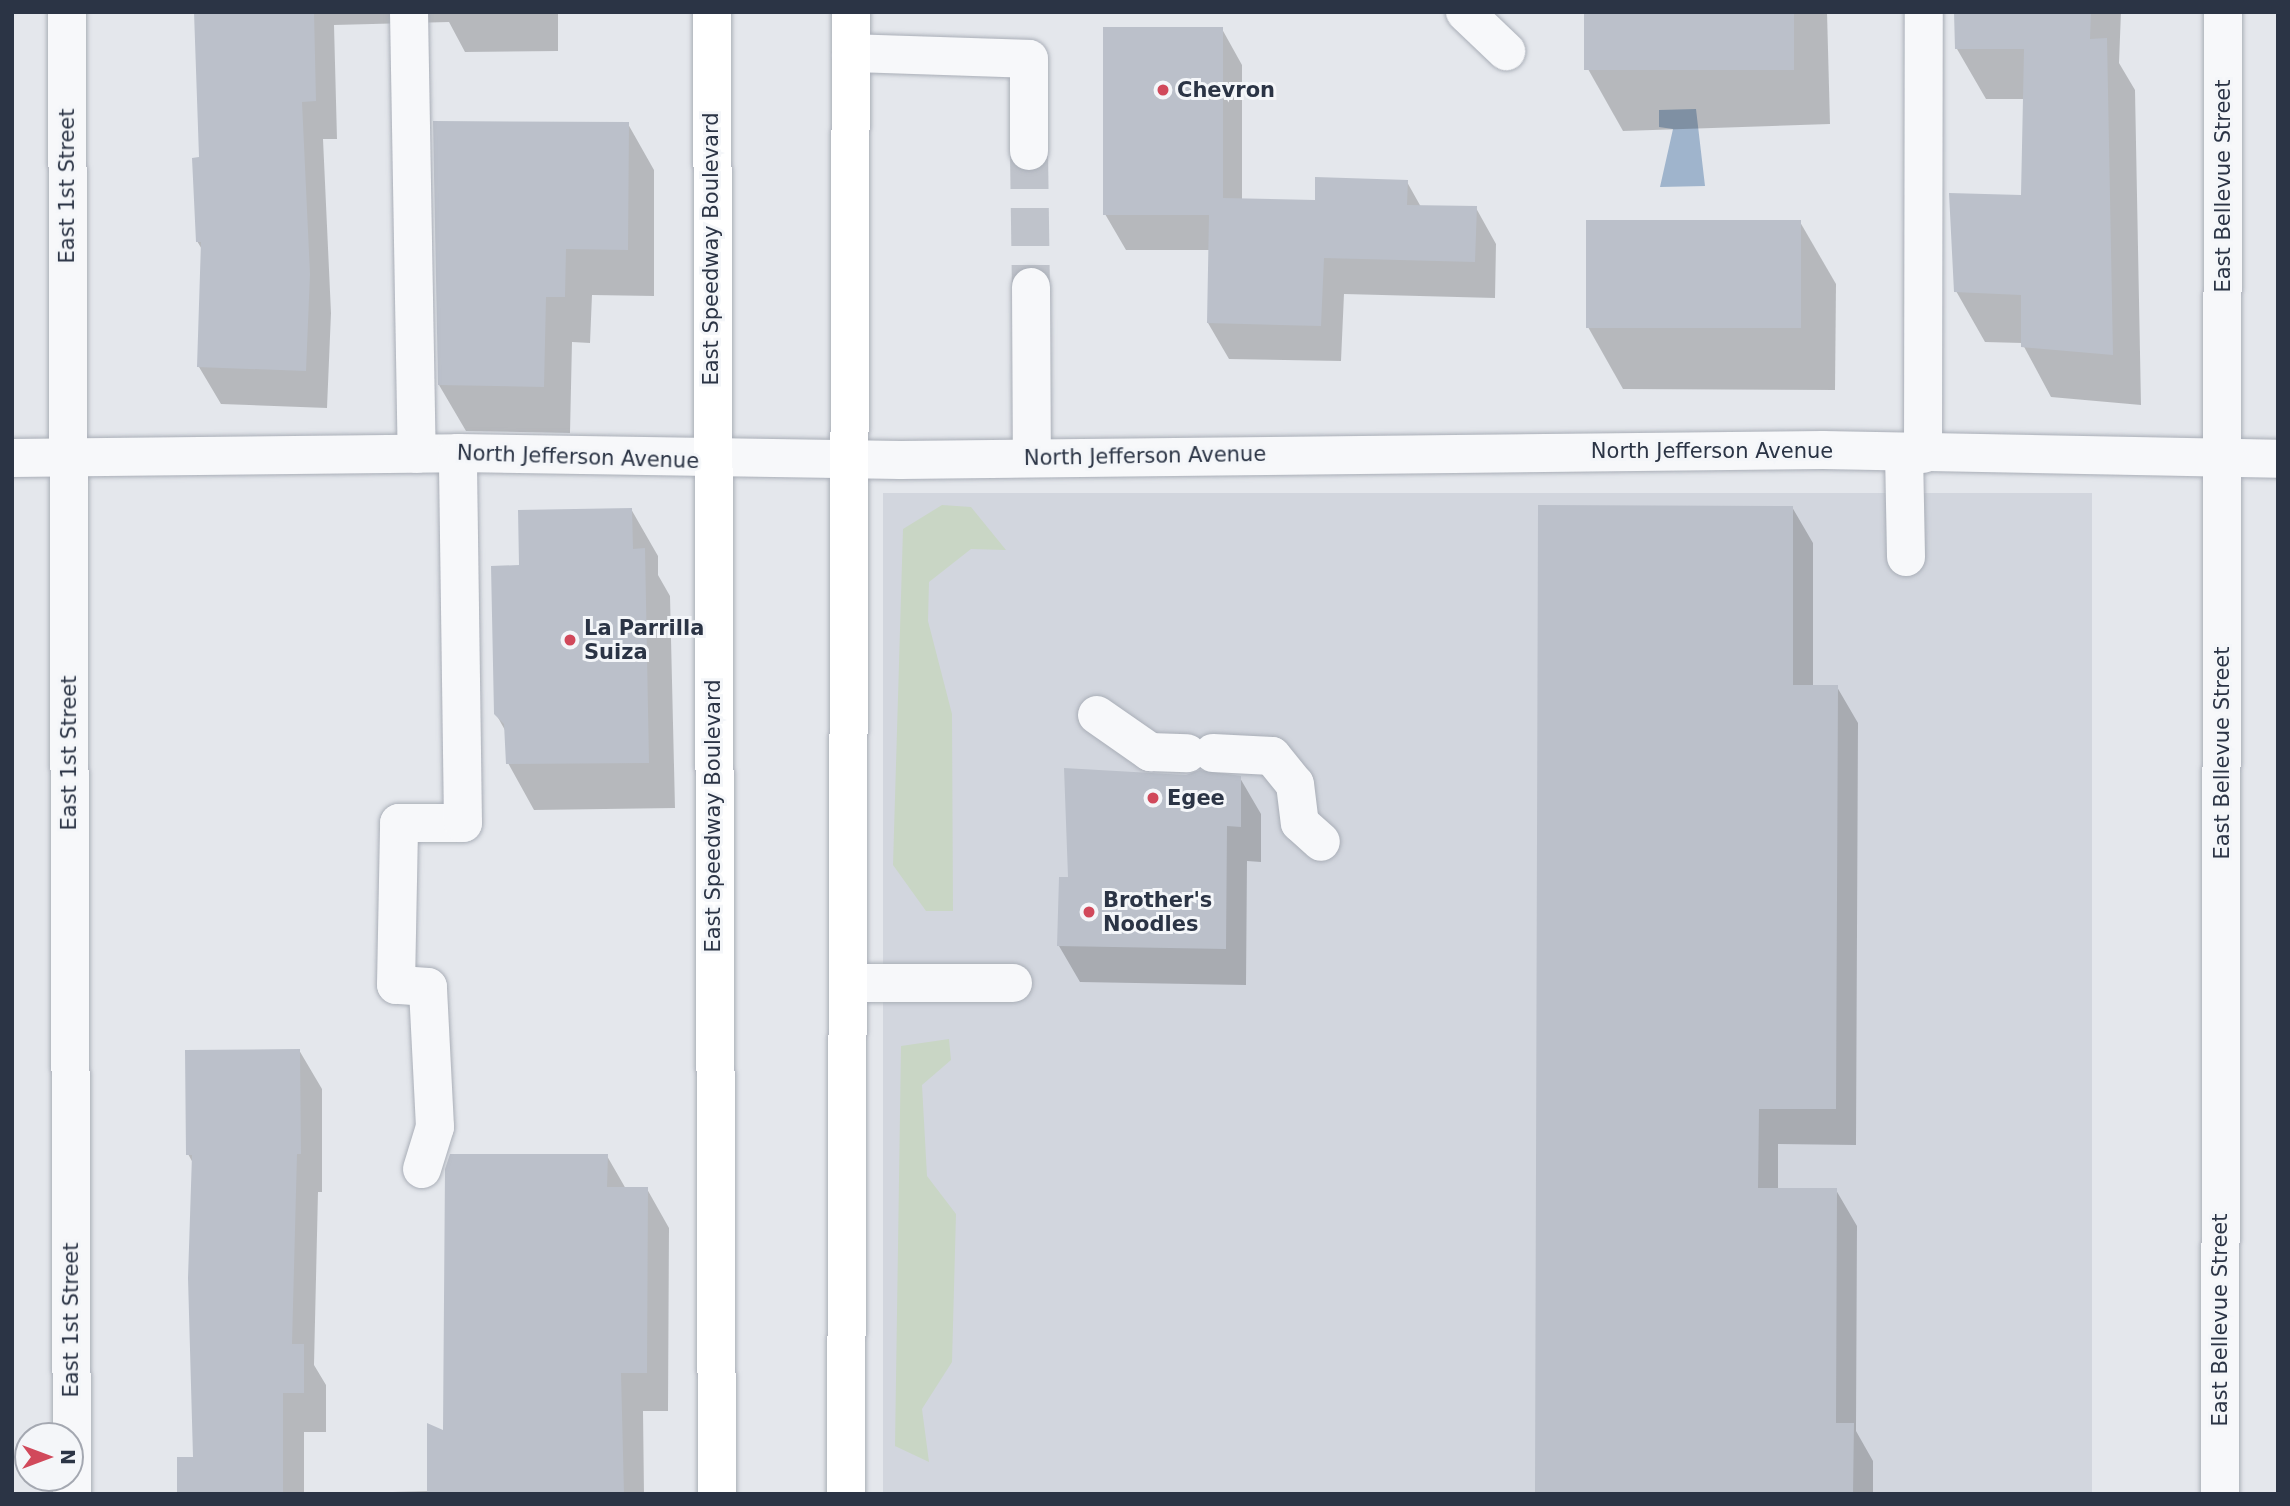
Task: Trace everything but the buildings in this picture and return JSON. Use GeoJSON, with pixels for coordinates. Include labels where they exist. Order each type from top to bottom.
{"type":"FeatureCollection","features":[{"type":"Feature","properties":{"kind":"main road","name":"East Speedway Boulevard"},"geometry":{"type":"LineString","coordinates":[[712,12],[710,460],[717,1494]]}},
{"type":"Feature","properties":{"kind":"main road"},"geometry":{"type":"LineString","coordinates":[[846,1494],[847,460],[851,12]]}},
{"type":"Feature","properties":{"kind":"street","name":"East 1st Street"},"geometry":{"type":"LineString","coordinates":[[67,12],[72,1494]]}},
{"type":"Feature","properties":{"kind":"street"},"geometry":{"type":"LineString","coordinates":[[408,12],[417,454]]}},
{"type":"Feature","properties":{"kind":"street"},"geometry":{"type":"LineString","coordinates":[[1465,12],[1506,51]]}},
{"type":"Feature","properties":{"kind":"street"},"geometry":{"type":"LineString","coordinates":[[1906,557],[1914,453],[1924,12]]}},
{"type":"Feature","properties":{"kind":"street","name":"East Bellevue Street"},"geometry":{"type":"LineString","coordinates":[[2220,1494],[2223,12]]}},
{"type":"Feature","properties":{"kind":"street"},"geometry":{"type":"LineString","coordinates":[[851,53],[1028,59],[1028,151]]}},
{"type":"Feature","properties":{"kind":"street"},"geometry":{"type":"LineString","coordinates":[[1031,287],[1032,458]]}},
{"type":"Feature","properties":{"kind":"street","name":"North Jefferson Avenue"},"geometry":{"type":"LineString","coordinates":[[12,458],[458,453],[710,460],[847,460],[1914,453],[2278,459]]}},
{"type":"Feature","properties":{"kind":"street"},"geometry":{"type":"LineString","coordinates":[[422,1169],[435,1127],[428,987],[396,985],[399,823],[463,823],[458,453]]}},
{"type":"Feature","properties":{"kind":"street"},"geometry":{"type":"LineString","coordinates":[[1097,715],[1150,752],[1272,756],[1295,784],[1300,822],[1321,842]]}},
{"type":"Feature","properties":{"kind":"street"},"geometry":{"type":"LineString","coordinates":[[848,983],[1013,983]]}},
{"type":"Feature","properties":{"kind":"shaded area"},"geometry":{"type":"Polygon","coordinates":[[[883,493],[2092,493],[2092,1494],[883,1494],[883,493]]]}},
{"type":"Feature","properties":{"kind":"green space"},"geometry":{"type":"Polygon","coordinates":[[[942,505],[971,507],[1006,550],[971,549],[929,582],[928,621],[952,714],[953,911],[926,911],[893,865],[903,529],[942,505]]]}},
{"type":"Feature","properties":{"kind":"green space"},"geometry":{"type":"Polygon","coordinates":[[[949,1039],[951,1060],[922,1085],[927,1176],[956,1214],[952,1362],[922,1409],[929,1462],[895,1446],[901,1046],[949,1039]]]}},
{"type":"Feature","properties":{"kind":"water"},"geometry":{"type":"Polygon","coordinates":[[[1696,109],[1705,186],[1660,187],[1673,129],[1659,127],[1659,110],[1696,109]]]}},
{"type":"Feature","properties":{"kind":"tunnel"},"geometry":{"type":"LineString","coordinates":[[1029,151],[1031,287]]}},
{"type":"Feature","properties":{"kind":"place","name":"Chevron"},"geometry":{"type":"Point","coordinates":[1163,90]}},
{"type":"Feature","properties":{"kind":"place","name":"La Parrilla Suiza"},"geometry":{"type":"Point","coordinates":[570,640]}},
{"type":"Feature","properties":{"kind":"place","name":"Egee"},"geometry":{"type":"Point","coordinates":[1153,798]}},
{"type":"Feature","properties":{"kind":"place","name":"Brother's Noodles"},"geometry":{"type":"Point","coordinates":[1089,912]}}]}
